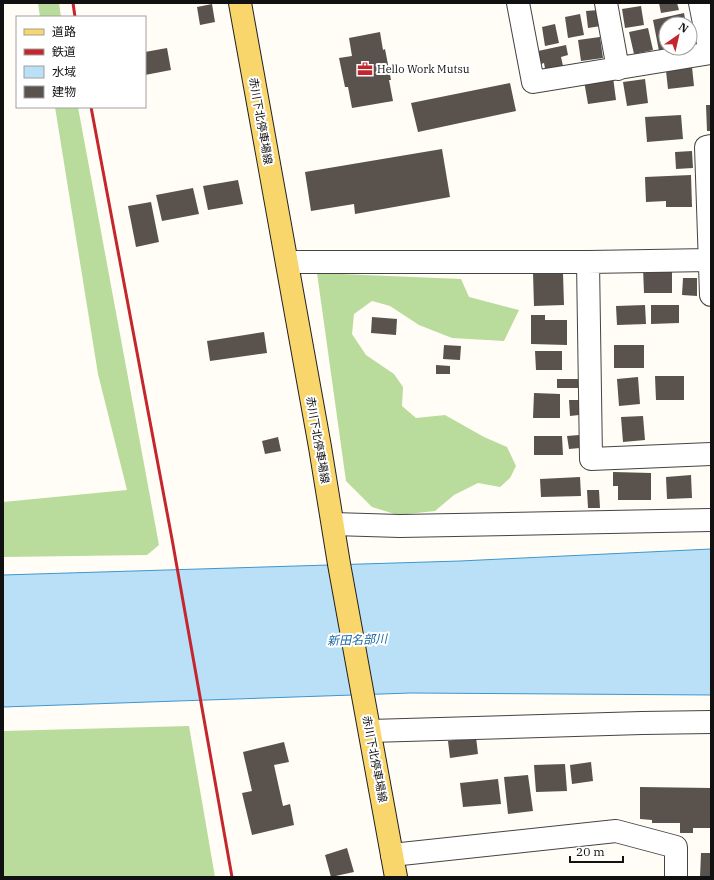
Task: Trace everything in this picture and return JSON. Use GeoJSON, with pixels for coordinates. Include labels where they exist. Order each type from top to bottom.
{"type":"FeatureCollection","features":[{"type":"Feature","properties":{"kind":"main road","name":"赤川下北停車場線"},"geometry":{"type":"LineString","coordinates":[[240,3],[396,877]]}},
{"type":"Feature","properties":{"kind":"street"},"geometry":{"type":"LineString","coordinates":[[518,3],[533,82],[710,53],[700,3]]}},
{"type":"Feature","properties":{"kind":"street"},"geometry":{"type":"LineString","coordinates":[[606,3],[618,69]]}},
{"type":"Feature","properties":{"kind":"street"},"geometry":{"type":"LineString","coordinates":[[711,146],[706,147],[711,295]]}},
{"type":"Feature","properties":{"kind":"street"},"geometry":{"type":"LineString","coordinates":[[287,262],[588,262],[710,260]]}},
{"type":"Feature","properties":{"kind":"street"},"geometry":{"type":"LineString","coordinates":[[588,262],[591,459],[711,454]]}},
{"type":"Feature","properties":{"kind":"street"},"geometry":{"type":"LineString","coordinates":[[333,524],[400,526],[711,520]]}},
{"type":"Feature","properties":{"kind":"street"},"geometry":{"type":"LineString","coordinates":[[369,727],[711,722]]}},
{"type":"Feature","properties":{"kind":"street"},"geometry":{"type":"LineString","coordinates":[[392,855],[616,831],[676,847],[676,877]]}},
{"type":"Feature","properties":{"kind":"green space"},"geometry":{"type":"Polygon","coordinates":[[[38,3],[59,3],[61,16],[40,16],[38,3]]]}},
{"type":"Feature","properties":{"kind":"green space"},"geometry":{"type":"Polygon","coordinates":[[[55,108],[78,108],[159,545],[147,555],[3,557],[3,502],[127,490],[98,374],[55,108]]]}},
{"type":"Feature","properties":{"kind":"green space"},"geometry":{"type":"Polygon","coordinates":[[[317,273],[461,279],[469,297],[519,310],[504,341],[452,338],[419,325],[390,306],[372,301],[354,314],[352,334],[366,355],[394,374],[403,387],[402,406],[416,418],[445,415],[484,437],[507,447],[516,466],[510,478],[500,487],[478,483],[454,495],[435,511],[398,515],[372,507],[346,481],[317,273]]]}},
{"type":"Feature","properties":{"kind":"green space"},"geometry":{"type":"Polygon","coordinates":[[[189,726],[215,877],[3,877],[3,731],[189,726]]]}},
{"type":"Feature","properties":{"kind":"water","name":"新田名部川"},"geometry":{"type":"Polygon","coordinates":[[[711,549],[711,695],[411,693],[3,707],[3,575],[460,561],[711,549]]]}},
{"type":"Feature","properties":{"kind":"building"},"geometry":{"type":"Polygon","coordinates":[[[659,3],[677,3],[679,10],[661,13],[659,3]]]}},
{"type":"Feature","properties":{"kind":"building"},"geometry":{"type":"Polygon","coordinates":[[[212,4],[215,22],[200,25],[197,7],[212,4]]]}},
{"type":"Feature","properties":{"kind":"building"},"geometry":{"type":"Polygon","coordinates":[[[641,6],[644,25],[625,28],[622,9],[641,6]]]}},
{"type":"Feature","properties":{"kind":"building"},"geometry":{"type":"Polygon","coordinates":[[[599,10],[601,26],[588,28],[586,11],[599,10]]]}},
{"type":"Feature","properties":{"kind":"building"},"geometry":{"type":"Polygon","coordinates":[[[684,13],[685,16],[671,16],[684,13]]]}},
{"type":"Feature","properties":{"kind":"building"},"geometry":{"type":"Polygon","coordinates":[[[580,14],[584,35],[568,38],[565,17],[580,14]]]}},
{"type":"Feature","properties":{"kind":"building"},"geometry":{"type":"Polygon","coordinates":[[[658,19],[658,46],[653,20],[658,19]]]}},
{"type":"Feature","properties":{"kind":"building"},"geometry":{"type":"Polygon","coordinates":[[[555,24],[559,43],[545,46],[542,27],[555,24]]]}},
{"type":"Feature","properties":{"kind":"building"},"geometry":{"type":"Polygon","coordinates":[[[648,28],[653,50],[634,54],[629,32],[648,28]]]}},
{"type":"Feature","properties":{"kind":"building","name":"Hello Work Mutsu"},"geometry":{"type":"Polygon","coordinates":[[[380,32],[391,80],[389,80],[393,101],[352,108],[348,87],[345,87],[339,58],[352,56],[349,38],[380,32]]]}},
{"type":"Feature","properties":{"kind":"building"},"geometry":{"type":"Polygon","coordinates":[[[600,37],[603,58],[581,61],[578,40],[600,37]]]}},
{"type":"Feature","properties":{"kind":"building"},"geometry":{"type":"Polygon","coordinates":[[[566,45],[568,55],[561,57],[564,70],[546,74],[544,63],[541,64],[538,51],[566,45]]]}},
{"type":"Feature","properties":{"kind":"building"},"geometry":{"type":"Polygon","coordinates":[[[167,48],[171,70],[146,75],[146,52],[167,48]]]}},
{"type":"Feature","properties":{"kind":"building"},"geometry":{"type":"Polygon","coordinates":[[[692,67],[694,86],[668,89],[666,71],[692,67]]]}},
{"type":"Feature","properties":{"kind":"building"},"geometry":{"type":"Polygon","coordinates":[[[613,77],[616,100],[588,104],[584,81],[613,77]]]}},
{"type":"Feature","properties":{"kind":"building"},"geometry":{"type":"Polygon","coordinates":[[[645,79],[648,103],[627,106],[623,82],[645,79]]]}},
{"type":"Feature","properties":{"kind":"building"},"geometry":{"type":"Polygon","coordinates":[[[510,83],[516,111],[418,132],[411,103],[510,83]]]}},
{"type":"Feature","properties":{"kind":"building"},"geometry":{"type":"Polygon","coordinates":[[[706,105],[711,105],[711,131],[707,131],[706,105]]]}},
{"type":"Feature","properties":{"kind":"building"},"geometry":{"type":"Polygon","coordinates":[[[681,115],[683,139],[647,142],[645,117],[681,115]]]}},
{"type":"Feature","properties":{"kind":"building"},"geometry":{"type":"Polygon","coordinates":[[[442,149],[450,197],[355,214],[354,204],[311,211],[305,172],[442,149]]]}},
{"type":"Feature","properties":{"kind":"building"},"geometry":{"type":"Polygon","coordinates":[[[692,151],[693,168],[676,169],[675,152],[692,151]]]}},
{"type":"Feature","properties":{"kind":"building"},"geometry":{"type":"Polygon","coordinates":[[[691,175],[692,207],[666,207],[666,201],[646,202],[645,177],[691,175]]]}},
{"type":"Feature","properties":{"kind":"building"},"geometry":{"type":"Polygon","coordinates":[[[238,180],[243,204],[208,210],[203,186],[238,180]]]}},
{"type":"Feature","properties":{"kind":"building"},"geometry":{"type":"Polygon","coordinates":[[[193,188],[199,214],[162,221],[156,195],[193,188]]]}},
{"type":"Feature","properties":{"kind":"building"},"geometry":{"type":"Polygon","coordinates":[[[151,202],[159,242],[136,247],[128,206],[151,202]]]}},
{"type":"Feature","properties":{"kind":"building"},"geometry":{"type":"Polygon","coordinates":[[[643,268],[672,268],[672,293],[644,293],[643,268]]]}},
{"type":"Feature","properties":{"kind":"building"},"geometry":{"type":"Polygon","coordinates":[[[533,273],[563,273],[564,305],[534,306],[533,273]]]}},
{"type":"Feature","properties":{"kind":"building"},"geometry":{"type":"Polygon","coordinates":[[[683,278],[697,278],[697,296],[682,295],[683,278]]]}},
{"type":"Feature","properties":{"kind":"building"},"geometry":{"type":"Polygon","coordinates":[[[645,305],[646,324],[617,325],[616,306],[645,305]]]}},
{"type":"Feature","properties":{"kind":"building"},"geometry":{"type":"Polygon","coordinates":[[[651,305],[679,305],[679,323],[651,324],[651,305]]]}},
{"type":"Feature","properties":{"kind":"building"},"geometry":{"type":"Polygon","coordinates":[[[531,315],[545,315],[545,320],[567,320],[567,345],[531,344],[531,315]]]}},
{"type":"Feature","properties":{"kind":"building"},"geometry":{"type":"Polygon","coordinates":[[[372,317],[397,319],[396,335],[371,333],[372,317]]]}},
{"type":"Feature","properties":{"kind":"building"},"geometry":{"type":"Polygon","coordinates":[[[264,332],[267,353],[210,361],[207,341],[264,332]]]}},
{"type":"Feature","properties":{"kind":"building"},"geometry":{"type":"Polygon","coordinates":[[[444,345],[461,346],[460,360],[443,359],[444,345]]]}},
{"type":"Feature","properties":{"kind":"building"},"geometry":{"type":"Polygon","coordinates":[[[614,345],[644,345],[644,368],[614,368],[614,345]]]}},
{"type":"Feature","properties":{"kind":"building"},"geometry":{"type":"Polygon","coordinates":[[[535,351],[562,351],[562,370],[536,370],[535,351]]]}},
{"type":"Feature","properties":{"kind":"building"},"geometry":{"type":"Polygon","coordinates":[[[436,365],[450,366],[450,374],[436,374],[436,365]]]}},
{"type":"Feature","properties":{"kind":"building"},"geometry":{"type":"Polygon","coordinates":[[[655,376],[684,376],[684,400],[656,400],[655,376]]]}},
{"type":"Feature","properties":{"kind":"building"},"geometry":{"type":"Polygon","coordinates":[[[638,377],[640,404],[619,406],[617,379],[638,377]]]}},
{"type":"Feature","properties":{"kind":"building"},"geometry":{"type":"Polygon","coordinates":[[[557,379],[578,379],[578,388],[557,388],[557,379]]]}},
{"type":"Feature","properties":{"kind":"building"},"geometry":{"type":"Polygon","coordinates":[[[534,393],[560,394],[560,418],[533,418],[534,393]]]}},
{"type":"Feature","properties":{"kind":"building"},"geometry":{"type":"Polygon","coordinates":[[[569,400],[579,400],[579,415],[570,416],[569,400]]]}},
{"type":"Feature","properties":{"kind":"building"},"geometry":{"type":"Polygon","coordinates":[[[643,416],[645,440],[623,442],[621,417],[643,416]]]}},
{"type":"Feature","properties":{"kind":"building"},"geometry":{"type":"Polygon","coordinates":[[[579,435],[580,448],[569,449],[567,436],[579,435]]]}},
{"type":"Feature","properties":{"kind":"building"},"geometry":{"type":"Polygon","coordinates":[[[534,436],[562,436],[563,455],[534,455],[534,436]]]}},
{"type":"Feature","properties":{"kind":"building"},"geometry":{"type":"Polygon","coordinates":[[[278,437],[281,451],[265,454],[262,441],[278,437]]]}},
{"type":"Feature","properties":{"kind":"building"},"geometry":{"type":"Polygon","coordinates":[[[613,472],[651,473],[651,500],[618,500],[618,486],[613,486],[613,472]]]}},
{"type":"Feature","properties":{"kind":"building"},"geometry":{"type":"Polygon","coordinates":[[[691,475],[692,498],[667,499],[666,477],[691,475]]]}},
{"type":"Feature","properties":{"kind":"building"},"geometry":{"type":"Polygon","coordinates":[[[580,477],[581,496],[541,497],[540,479],[580,477]]]}},
{"type":"Feature","properties":{"kind":"building"},"geometry":{"type":"Polygon","coordinates":[[[587,490],[599,490],[600,508],[588,508],[587,490]]]}},
{"type":"Feature","properties":{"kind":"building"},"geometry":{"type":"Polygon","coordinates":[[[476,737],[478,754],[450,758],[448,741],[476,737]]]}},
{"type":"Feature","properties":{"kind":"building"},"geometry":{"type":"Polygon","coordinates":[[[284,742],[289,762],[274,765],[283,806],[290,804],[294,825],[252,835],[242,793],[252,791],[243,752],[284,742]]]}},
{"type":"Feature","properties":{"kind":"building"},"geometry":{"type":"Polygon","coordinates":[[[591,762],[593,781],[572,784],[570,765],[591,762]]]}},
{"type":"Feature","properties":{"kind":"building"},"geometry":{"type":"Polygon","coordinates":[[[565,764],[567,791],[536,792],[534,765],[565,764]]]}},
{"type":"Feature","properties":{"kind":"building"},"geometry":{"type":"Polygon","coordinates":[[[528,775],[533,811],[508,814],[504,777],[528,775]]]}},
{"type":"Feature","properties":{"kind":"building"},"geometry":{"type":"Polygon","coordinates":[[[498,779],[501,804],[463,807],[460,783],[498,779]]]}},
{"type":"Feature","properties":{"kind":"building"},"geometry":{"type":"Polygon","coordinates":[[[640,787],[711,788],[711,828],[693,828],[693,833],[680,833],[680,823],[652,823],[652,820],[640,819],[640,787]]]}},
{"type":"Feature","properties":{"kind":"building"},"geometry":{"type":"Polygon","coordinates":[[[347,848],[354,872],[331,877],[325,855],[347,848]]]}},
{"type":"Feature","properties":{"kind":"building"},"geometry":{"type":"Polygon","coordinates":[[[701,853],[711,853],[711,877],[700,877],[701,853]]]}},
{"type":"Feature","properties":{"kind":"railway"},"geometry":{"type":"LineString","coordinates":[[73,3],[75,16]]}},
{"type":"Feature","properties":{"kind":"railway"},"geometry":{"type":"LineString","coordinates":[[91,108],[172,539],[232,877]]}},
{"type":"Feature","properties":{"kind":"place","name":"Hello Work Mutsu"},"geometry":{"type":"Point","coordinates":[365,69]}}]}
